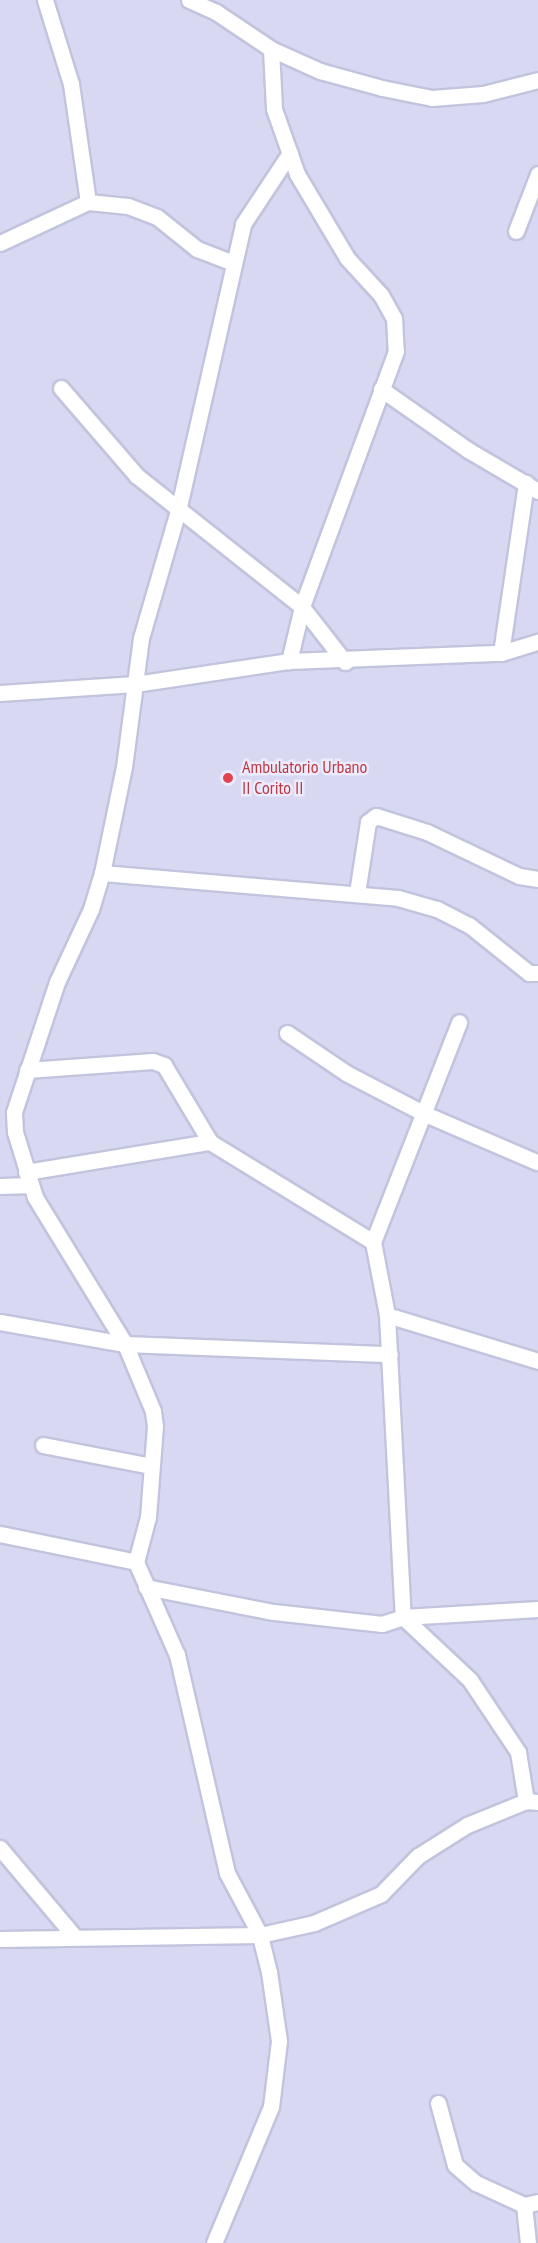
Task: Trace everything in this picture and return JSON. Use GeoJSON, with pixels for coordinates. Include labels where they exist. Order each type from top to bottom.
{"type":"FeatureCollection","features":[{"type":"Feature","properties":{"kind":"street"},"geometry":{"type":"LineString","coordinates":[[45,0],[71,84],[88,202]]}},
{"type":"Feature","properties":{"kind":"street"},"geometry":{"type":"LineString","coordinates":[[189,0],[216,12],[271,49],[320,71],[432,98],[483,94],[538,80]]}},
{"type":"Feature","properties":{"kind":"street"},"geometry":{"type":"LineString","coordinates":[[271,49],[274,109],[297,174],[347,258],[381,295],[394,318],[396,351],[302,607],[289,661]]}},
{"type":"Feature","properties":{"kind":"street"},"geometry":{"type":"LineString","coordinates":[[214,2243],[271,2107],[279,2041],[260,1935],[227,1873],[177,1655],[136,1562],[148,1517],[153,1411],[126,1344],[29,1179],[7,1111],[27,1070],[57,982],[91,909],[102,873],[124,767],[141,638],[178,511],[243,224],[290,153]]}},
{"type":"Feature","properties":{"kind":"street"},"geometry":{"type":"LineString","coordinates":[[516,231],[538,174]]}},
{"type":"Feature","properties":{"kind":"street"},"geometry":{"type":"LineString","coordinates":[[0,243],[88,202],[128,206],[157,217],[197,249],[234,264]]}},
{"type":"Feature","properties":{"kind":"street"},"geometry":{"type":"LineString","coordinates":[[61,388],[137,476],[178,511],[302,607],[345,662]]}},
{"type":"Feature","properties":{"kind":"street"},"geometry":{"type":"LineString","coordinates":[[381,389],[468,450],[532,487],[501,653]]}},
{"type":"Feature","properties":{"kind":"street"},"geometry":{"type":"LineString","coordinates":[[0,693],[135,684],[289,661],[345,662],[501,653],[538,642]]}},
{"type":"Feature","properties":{"kind":"street"},"geometry":{"type":"LineString","coordinates":[[357,893],[368,822],[376,816],[420,829],[519,876],[538,879]]}},
{"type":"Feature","properties":{"kind":"street"},"geometry":{"type":"LineString","coordinates":[[102,873],[398,898],[437,909],[484,934],[529,973],[538,973]]}},
{"type":"Feature","properties":{"kind":"street"},"geometry":{"type":"LineString","coordinates":[[0,1939],[260,1935],[314,1923],[381,1894],[428,1850],[467,1825],[532,1801],[518,1752],[470,1680],[404,1617],[387,1315],[373,1242],[459,1022]]}},
{"type":"Feature","properties":{"kind":"street"},"geometry":{"type":"LineString","coordinates":[[287,1032],[346,1073],[423,1113],[537,1162]]}},
{"type":"Feature","properties":{"kind":"street"},"geometry":{"type":"LineString","coordinates":[[27,1070],[153,1060],[164,1065],[210,1142],[373,1242]]}},
{"type":"Feature","properties":{"kind":"street"},"geometry":{"type":"LineString","coordinates":[[0,1186],[210,1142]]}},
{"type":"Feature","properties":{"kind":"street"},"geometry":{"type":"LineString","coordinates":[[387,1315],[538,1361]]}},
{"type":"Feature","properties":{"kind":"street"},"geometry":{"type":"LineString","coordinates":[[0,1322],[126,1344],[390,1354]]}},
{"type":"Feature","properties":{"kind":"street"},"geometry":{"type":"LineString","coordinates":[[43,1445],[151,1466]]}},
{"type":"Feature","properties":{"kind":"street"},"geometry":{"type":"LineString","coordinates":[[0,1534],[136,1562]]}},
{"type":"Feature","properties":{"kind":"street"},"geometry":{"type":"LineString","coordinates":[[146,1587],[274,1612],[382,1624],[404,1617],[538,1609]]}},
{"type":"Feature","properties":{"kind":"street"},"geometry":{"type":"LineString","coordinates":[[0,1848],[75,1937]]}},
{"type":"Feature","properties":{"kind":"street"},"geometry":{"type":"LineString","coordinates":[[438,2103],[455,2165],[476,2183],[531,2204],[528,2243]]}},
{"type":"Feature","properties":{"kind":"shaded area"},"geometry":{"type":"Polygon","coordinates":[[[0,0],[538,0],[538,2243],[0,2243],[0,0]]]}},
{"type":"Feature","properties":{"kind":"place","name":"Ambulatorio Urbano II Corito II"},"geometry":{"type":"Point","coordinates":[228,778]}}]}
